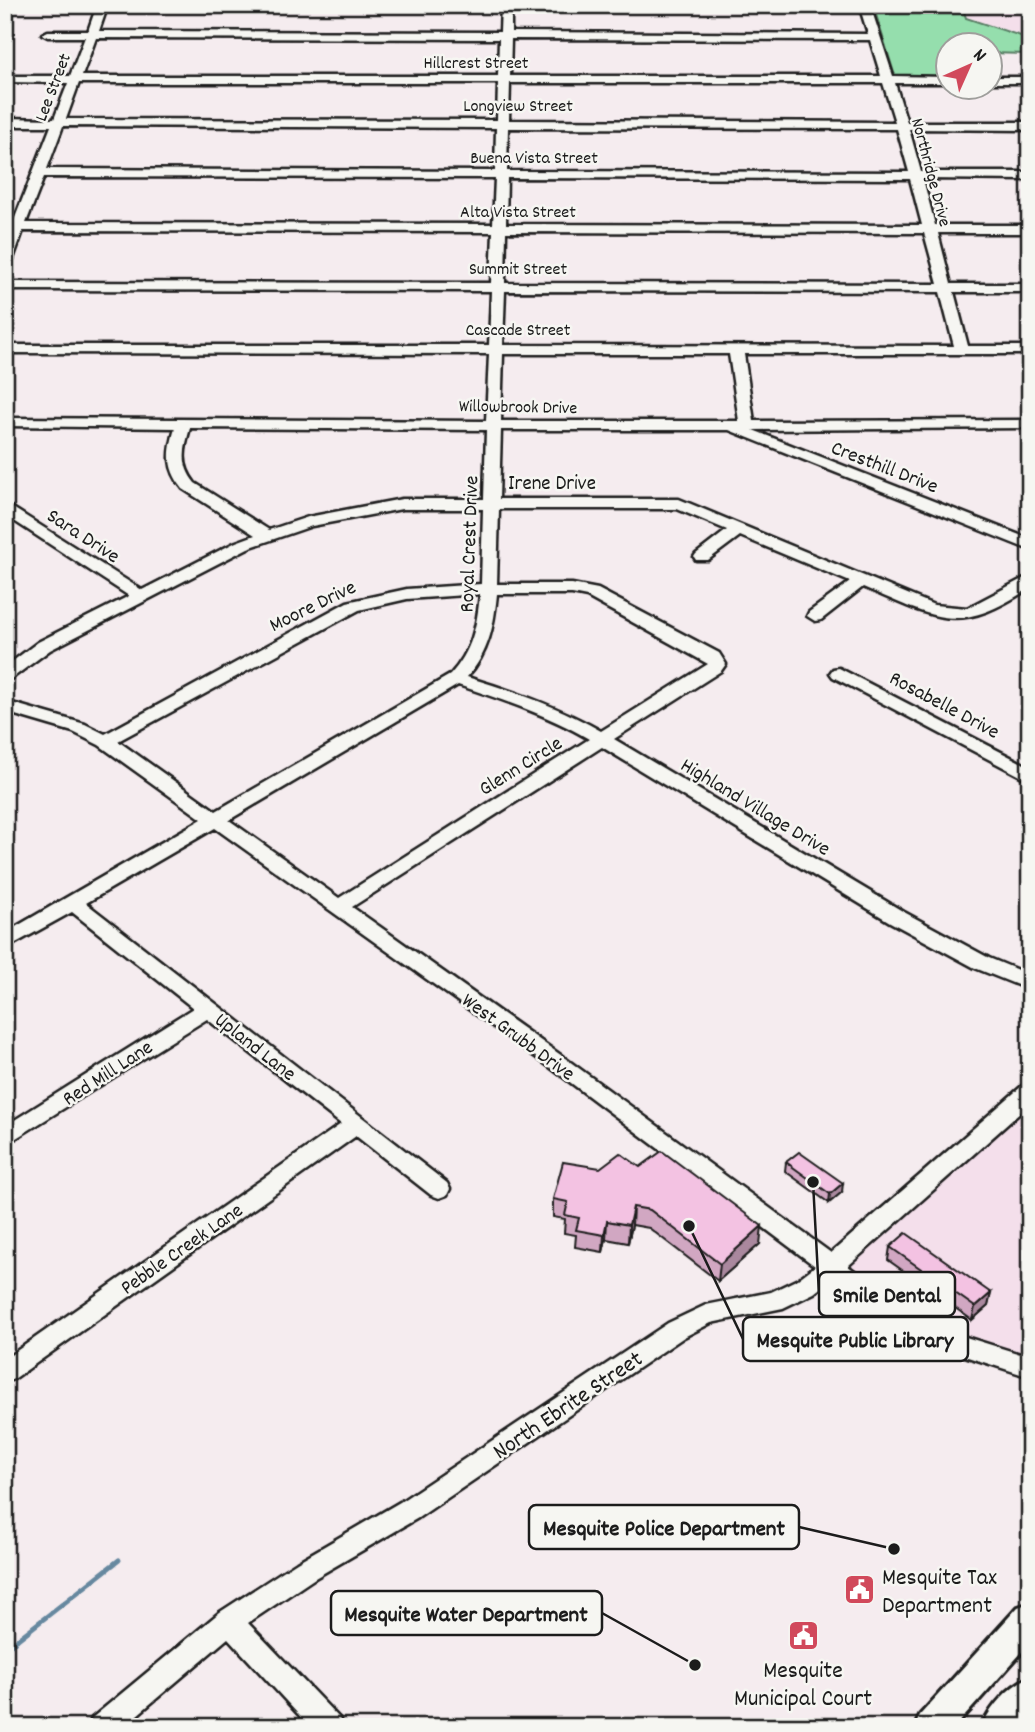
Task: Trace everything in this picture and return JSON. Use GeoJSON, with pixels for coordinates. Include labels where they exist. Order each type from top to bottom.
{"type":"FeatureCollection","features":[{"type":"Feature","properties":{"kind":"main road"},"geometry":{"type":"LineString","coordinates":[[932,1727],[1030,1618]]}},
{"type":"Feature","properties":{"kind":"main road"},"geometry":{"type":"LineString","coordinates":[[999,1727],[1030,1693]]}},
{"type":"Feature","properties":{"kind":"street","name":"Lee Street"},"geometry":{"type":"LineString","coordinates":[[5,261],[12,227],[38,173],[103,5]]}},
{"type":"Feature","properties":{"kind":"street","name":"Royal Crest Drive"},"geometry":{"type":"LineString","coordinates":[[5,942],[456,679],[471,664],[485,633],[489,589],[506,5]]}},
{"type":"Feature","properties":{"kind":"street","name":"Northridge Drive"},"geometry":{"type":"LineString","coordinates":[[864,5],[902,124],[962,349]]}},
{"type":"Feature","properties":{"kind":"street"},"geometry":{"type":"LineString","coordinates":[[48,34],[873,37]]}},
{"type":"Feature","properties":{"kind":"street","name":"Hillcrest Street"},"geometry":{"type":"LineString","coordinates":[[5,79],[934,80]]}},
{"type":"Feature","properties":{"kind":"street"},"geometry":{"type":"LineString","coordinates":[[1004,80],[1030,79]]}},
{"type":"Feature","properties":{"kind":"street","name":"Longview Street"},"geometry":{"type":"LineString","coordinates":[[5,122],[1030,126]]}},
{"type":"Feature","properties":{"kind":"street","name":"Buena Vista Street"},"geometry":{"type":"LineString","coordinates":[[38,173],[1030,176]]}},
{"type":"Feature","properties":{"kind":"street","name":"Alta Vista Street"},"geometry":{"type":"LineString","coordinates":[[12,227],[1030,229]]}},
{"type":"Feature","properties":{"kind":"street","name":"Summit Street"},"geometry":{"type":"LineString","coordinates":[[5,286],[1030,288]]}},
{"type":"Feature","properties":{"kind":"street","name":"Cascade Street"},"geometry":{"type":"LineString","coordinates":[[5,349],[1030,350]]}},
{"type":"Feature","properties":{"kind":"street"},"geometry":{"type":"LineString","coordinates":[[736,351],[747,425]]}},
{"type":"Feature","properties":{"kind":"street","name":"Willowbrook Drive"},"geometry":{"type":"LineString","coordinates":[[5,422],[1030,424]]}},
{"type":"Feature","properties":{"kind":"street"},"geometry":{"type":"LineString","coordinates":[[184,422],[174,461],[180,476],[189,486],[266,535]]}},
{"type":"Feature","properties":{"kind":"street","name":"Cresthill Drive"},"geometry":{"type":"LineString","coordinates":[[726,425],[1030,545]]}},
{"type":"Feature","properties":{"kind":"street","name":"Irene Drive"},"geometry":{"type":"LineString","coordinates":[[5,676],[44,646],[266,535],[343,513],[402,504],[680,504],[929,609],[963,614],[978,609],[1028,581]]}},
{"type":"Feature","properties":{"kind":"street","name":"Sara Drive"},"geometry":{"type":"LineString","coordinates":[[5,508],[140,596]]}},
{"type":"Feature","properties":{"kind":"street"},"geometry":{"type":"LineString","coordinates":[[702,557],[739,529]]}},
{"type":"Feature","properties":{"kind":"street"},"geometry":{"type":"LineString","coordinates":[[816,616],[861,581]]}},
{"type":"Feature","properties":{"kind":"street","name":"Moore Drive"},"geometry":{"type":"LineString","coordinates":[[105,741],[353,606],[391,595],[419,591],[572,589],[592,593],[713,657]]}},
{"type":"Feature","properties":{"kind":"street","name":"Glenn Circle"},"geometry":{"type":"LineString","coordinates":[[340,906],[715,667],[717,664],[713,657]]}},
{"type":"Feature","properties":{"kind":"street","name":"Rosabelle Drive"},"geometry":{"type":"LineString","coordinates":[[839,673],[1030,775]]}},
{"type":"Feature","properties":{"kind":"street","name":"Highland Village Drive"},"geometry":{"type":"LineString","coordinates":[[456,679],[510,696],[571,721],[897,917],[982,962],[1030,983]]}},
{"type":"Feature","properties":{"kind":"street","name":"West Grubb Drive"},"geometry":{"type":"LineString","coordinates":[[5,706],[79,728],[105,741],[558,1063],[911,1325],[932,1336],[1030,1367]]}},
{"type":"Feature","properties":{"kind":"street","name":"Upland Lane"},"geometry":{"type":"LineString","coordinates":[[73,903],[439,1189]]}},
{"type":"Feature","properties":{"kind":"street","name":"Red Mill Lane"},"geometry":{"type":"LineString","coordinates":[[5,1137],[208,1008]]}},
{"type":"Feature","properties":{"kind":"street","name":"North Ebrite Street"},"geometry":{"type":"LineString","coordinates":[[102,1727],[229,1621],[306,1570],[409,1510],[677,1329],[706,1314],[775,1301],[806,1286],[1030,1092]]}},
{"type":"Feature","properties":{"kind":"street","name":"Pebble Creek Lane"},"geometry":{"type":"LineString","coordinates":[[5,1372],[356,1124]]}},
{"type":"Feature","properties":{"kind":"street"},"geometry":{"type":"LineString","coordinates":[[229,1621],[329,1727]]}},
{"type":"Feature","properties":{"kind":"shaded area"},"geometry":{"type":"Polygon","coordinates":[[[962,5],[1030,5],[1030,39],[966,18],[962,5]]]}},
{"type":"Feature","properties":{"kind":"shaded area"},"geometry":{"type":"Polygon","coordinates":[[[1030,1102],[1030,1362],[926,1322],[854,1274],[852,1266],[856,1256],[1030,1102]]]}},
{"type":"Feature","properties":{"kind":"green space"},"geometry":{"type":"Polygon","coordinates":[[[873,5],[962,5],[966,18],[1030,39],[1030,54],[1004,53],[1004,32],[934,32],[934,76],[895,76],[873,5]]]}},
{"type":"Feature","properties":{"kind":"building"},"geometry":{"type":"Polygon","coordinates":[[[662,1151],[762,1226],[720,1264],[650,1210],[633,1207],[629,1225],[607,1221],[604,1235],[576,1230],[579,1218],[565,1215],[568,1202],[553,1199],[563,1162],[600,1168],[620,1153],[640,1167],[662,1151]]]}},
{"type":"Feature","properties":{"kind":"building"},"geometry":{"type":"Polygon","coordinates":[[[799,1152],[843,1183],[830,1194],[786,1162],[799,1152]]]}},
{"type":"Feature","properties":{"kind":"building"},"geometry":{"type":"Polygon","coordinates":[[[906,1233],[991,1293],[975,1307],[890,1247],[906,1233]]]}},
{"type":"Feature","properties":{"kind":"waterway"},"geometry":{"type":"LineString","coordinates":[[5,1649],[119,1560]]}},
{"type":"Feature","properties":{"kind":"place","name":"Smile Dental"},"geometry":{"type":"Point","coordinates":[813,1182]}},
{"type":"Feature","properties":{"kind":"place","name":"Mesquite Public Library"},"geometry":{"type":"Point","coordinates":[689,1226]}},
{"type":"Feature","properties":{"kind":"place","name":"Mesquite Police Department"},"geometry":{"type":"Point","coordinates":[894,1549]}},
{"type":"Feature","properties":{"kind":"place","name":"Mesquite Tax Department"},"geometry":{"type":"Point","coordinates":[859,1590]}},
{"type":"Feature","properties":{"kind":"place","name":"Mesquite Municipal Court"},"geometry":{"type":"Point","coordinates":[803,1635]}},
{"type":"Feature","properties":{"kind":"place","name":"Mesquite Water Department"},"geometry":{"type":"Point","coordinates":[695,1665]}}]}
